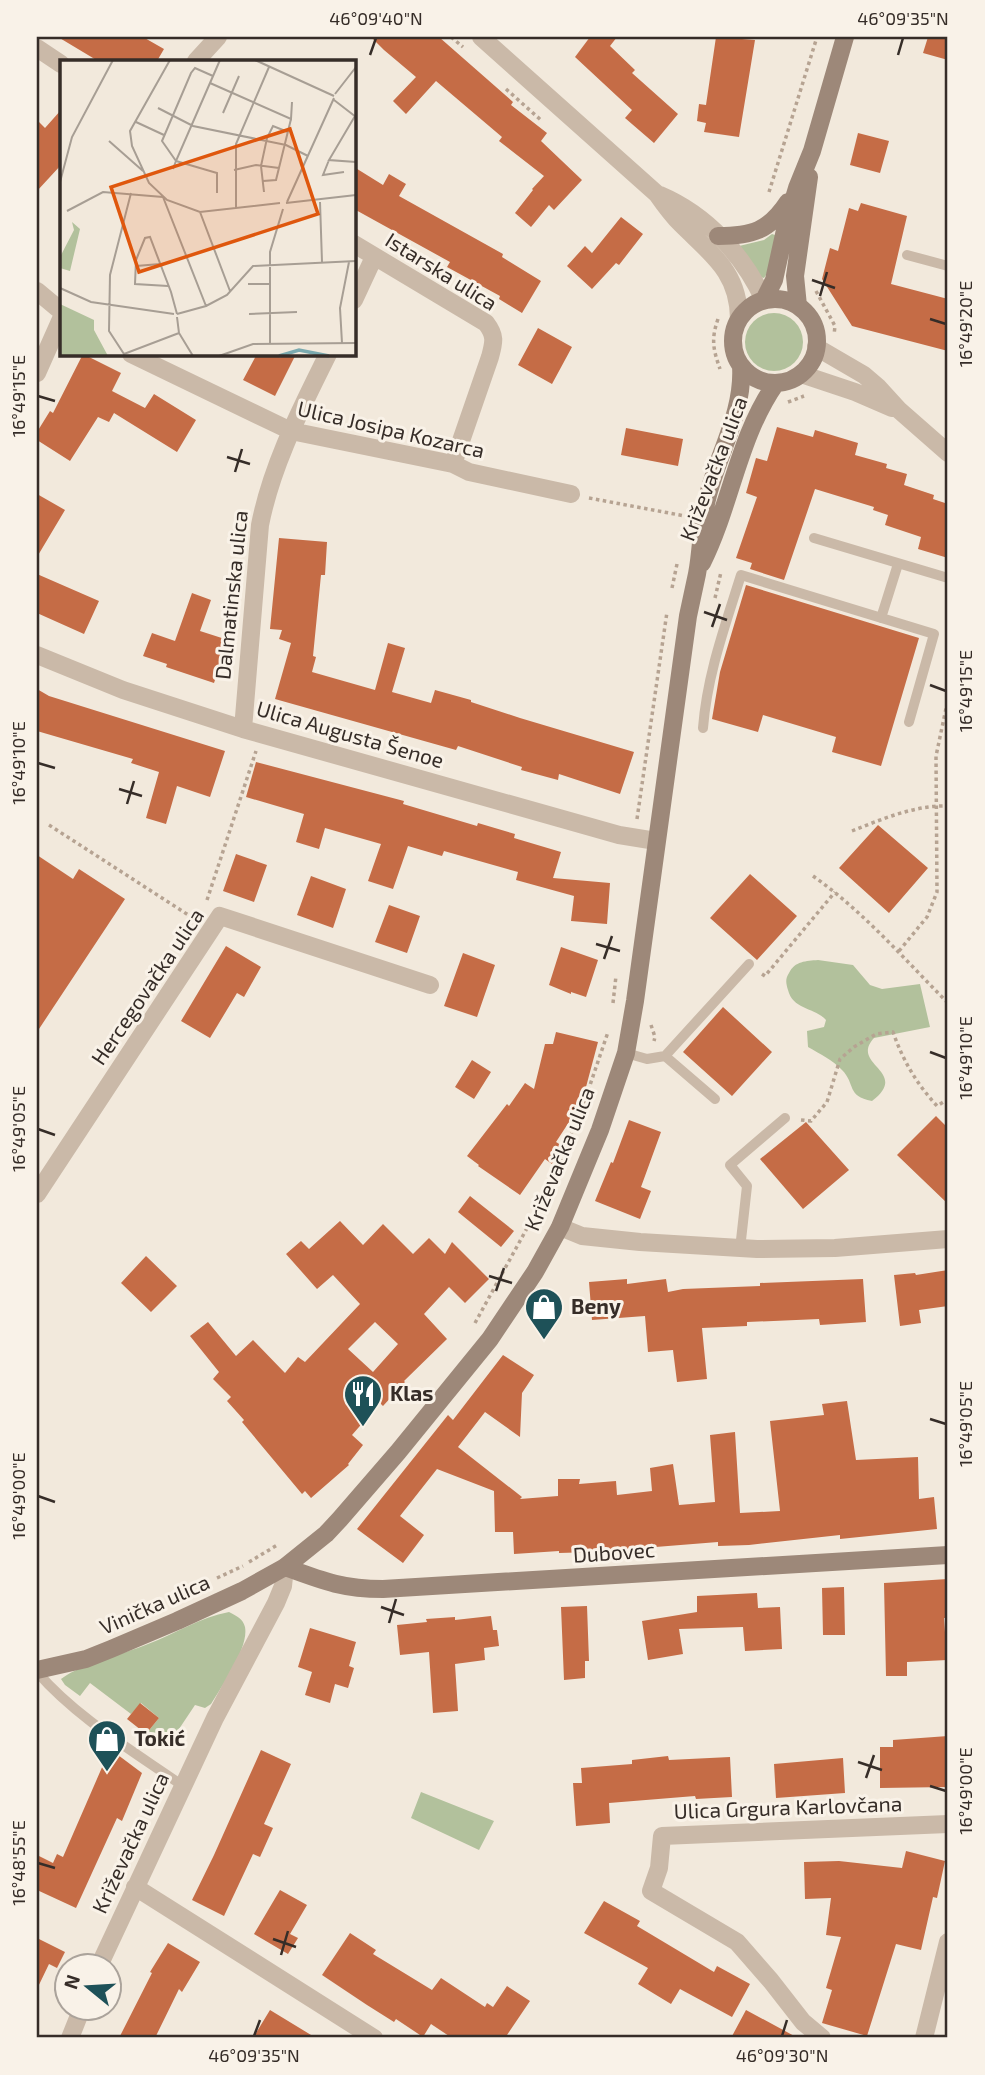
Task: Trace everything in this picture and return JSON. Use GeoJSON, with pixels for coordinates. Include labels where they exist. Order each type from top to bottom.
{"type":"FeatureCollection","features":[{"type":"Feature","properties":{"kind":"main road"},"geometry":{"type":"LineString","coordinates":[[798,306],[795,276],[813,151],[845,37]]}},
{"type":"Feature","properties":{"kind":"main road"},"geometry":{"type":"LineString","coordinates":[[764,300],[774,280],[797,188],[813,151]]}},
{"type":"Feature","properties":{"kind":"main road"},"geometry":{"type":"LineString","coordinates":[[719,236],[737,236],[764,228],[778,217],[797,188]]}},
{"type":"Feature","properties":{"kind":"main road"},"geometry":{"type":"LineString","coordinates":[[764,300],[787,300],[798,306],[807,313],[817,335],[817,347],[808,366],[802,374],[789,380],[776,383],[760,381],[746,372],[735,355],[732,343],[739,319],[746,310],[764,300]]}},
{"type":"Feature","properties":{"kind":"main road","name":"Križevačka ulica"},"geometry":{"type":"LineString","coordinates":[[285,1567],[340,1519],[482,1349],[535,1272],[560,1227],[595,1143],[626,1053],[688,616],[697,572],[701,529],[708,496],[739,403],[741,366]]}},
{"type":"Feature","properties":{"kind":"main road","name":"Križevačka ulica"},"geometry":{"type":"LineString","coordinates":[[697,572],[714,539],[757,412],[776,383]]}},
{"type":"Feature","properties":{"kind":"main road","name":"Dubovec"},"geometry":{"type":"LineString","coordinates":[[285,1567],[336,1586],[383,1589],[948,1555]]}},
{"type":"Feature","properties":{"kind":"main road","name":"Vinička ulica"},"geometry":{"type":"LineString","coordinates":[[37,1671],[86,1659],[177,1622],[285,1567]]}},
{"type":"Feature","properties":{"kind":"street"},"geometry":{"type":"LineString","coordinates":[[197,60],[218,37]]}},
{"type":"Feature","properties":{"kind":"street"},"geometry":{"type":"LineString","coordinates":[[481,37],[657,194],[679,222],[704,245],[734,283],[739,302],[739,319]]}},
{"type":"Feature","properties":{"kind":"street"},"geometry":{"type":"LineString","coordinates":[[37,48],[60,63]]}},
{"type":"Feature","properties":{"kind":"street"},"geometry":{"type":"LineString","coordinates":[[657,194],[692,212],[719,236],[747,268],[764,300]]}},
{"type":"Feature","properties":{"kind":"street","name":"Istarska ulica"},"geometry":{"type":"LineString","coordinates":[[355,245],[486,323],[493,332],[494,343],[490,357],[453,464]]}},
{"type":"Feature","properties":{"kind":"street"},"geometry":{"type":"LineString","coordinates":[[355,298],[374,257]]}},
{"type":"Feature","properties":{"kind":"street"},"geometry":{"type":"LineString","coordinates":[[37,291],[60,310]]}},
{"type":"Feature","properties":{"kind":"street"},"geometry":{"type":"LineString","coordinates":[[37,373],[60,321]]}},
{"type":"Feature","properties":{"kind":"street"},"geometry":{"type":"LineString","coordinates":[[817,347],[864,375],[948,453]]}},
{"type":"Feature","properties":{"kind":"street","name":"Ulica Josipa Kozarca"},"geometry":{"type":"LineString","coordinates":[[133,355],[290,431],[453,464],[469,472],[572,494]]}},
{"type":"Feature","properties":{"kind":"street","name":"Dalmatinska ulica"},"geometry":{"type":"LineString","coordinates":[[243,729],[260,525],[269,484],[290,431],[328,355]]}},
{"type":"Feature","properties":{"kind":"street"},"geometry":{"type":"LineString","coordinates":[[802,374],[899,410]]}},
{"type":"Feature","properties":{"kind":"street","name":"Ulica Augusta Šenoe"},"geometry":{"type":"LineString","coordinates":[[37,654],[123,690],[243,729],[620,835],[656,841]]}},
{"type":"Feature","properties":{"kind":"street","name":"Hercegovačka ulica"},"geometry":{"type":"LineString","coordinates":[[37,1194],[42,1174],[220,916],[430,985]]}},
{"type":"Feature","properties":{"kind":"street"},"geometry":{"type":"LineString","coordinates":[[560,1227],[582,1236],[740,1249],[835,1248],[948,1239]]}},
{"type":"Feature","properties":{"kind":"street","name":"Križevačka ulica"},"geometry":{"type":"LineString","coordinates":[[105,1952],[215,1718],[276,1604],[283,1586],[285,1567]]}},
{"type":"Feature","properties":{"kind":"street","name":"Ulica Grgura Karlovčana"},"geometry":{"type":"LineString","coordinates":[[822,2038],[803,2022],[737,1942],[651,1891],[659,1868],[662,1836],[948,1824]]}},
{"type":"Feature","properties":{"kind":"street"},"geometry":{"type":"LineString","coordinates":[[135,1887],[374,2038]]}},
{"type":"Feature","properties":{"kind":"street"},"geometry":{"type":"LineString","coordinates":[[924,2038],[948,1942]]}},
{"type":"Feature","properties":{"kind":"lane"},"geometry":{"type":"LineString","coordinates":[[906,255],[948,266]]}},
{"type":"Feature","properties":{"kind":"lane"},"geometry":{"type":"LineString","coordinates":[[814,538],[948,578]]}},
{"type":"Feature","properties":{"kind":"lane"},"geometry":{"type":"LineString","coordinates":[[881,618],[898,564]]}},
{"type":"Feature","properties":{"kind":"lane"},"geometry":{"type":"LineString","coordinates":[[703,728],[705,703],[715,660],[741,575],[934,634],[909,722]]}},
{"type":"Feature","properties":{"kind":"lane"},"geometry":{"type":"LineString","coordinates":[[626,1053],[648,1059],[665,1056],[749,964]]}},
{"type":"Feature","properties":{"kind":"lane"},"geometry":{"type":"LineString","coordinates":[[665,1056],[715,1099]]}},
{"type":"Feature","properties":{"kind":"lane"},"geometry":{"type":"LineString","coordinates":[[740,1249],[747,1185],[730,1165],[785,1118]]}},
{"type":"Feature","properties":{"kind":"lane"},"geometry":{"type":"LineString","coordinates":[[37,1671],[51,1688],[99,1726],[183,1786]]}},
{"type":"Feature","properties":{"kind":"path"},"geometry":{"type":"LineString","coordinates":[[572,494],[687,516]]}},
{"type":"Feature","properties":{"kind":"path"},"geometry":{"type":"LineString","coordinates":[[899,951],[927,917],[937,892],[936,756],[948,699]]}},
{"type":"Feature","properties":{"kind":"path"},"geometry":{"type":"LineString","coordinates":[[220,916],[206,904],[262,734]]}},
{"type":"Feature","properties":{"kind":"path"},"geometry":{"type":"LineString","coordinates":[[852,831],[888,816],[936,805],[948,806]]}},
{"type":"Feature","properties":{"kind":"path"},"geometry":{"type":"LineString","coordinates":[[49,825],[193,918]]}},
{"type":"Feature","properties":{"kind":"path"},"geometry":{"type":"LineString","coordinates":[[813,876],[835,892],[899,951],[948,1003]]}},
{"type":"Feature","properties":{"kind":"path"},"geometry":{"type":"LineString","coordinates":[[749,964],[765,976],[835,892]]}},
{"type":"Feature","properties":{"kind":"path"},"geometry":{"type":"LineString","coordinates":[[785,1118],[811,1121],[827,1102],[839,1059],[876,1034],[893,1032],[900,1051],[923,1091],[937,1107],[945,1101]]}},
{"type":"Feature","properties":{"kind":"green space"},"geometry":{"type":"Polygon","coordinates":[[[772,234],[775,237],[768,272],[764,278],[760,277],[739,246],[764,240],[772,234]]]}},
{"type":"Feature","properties":{"kind":"green space"},"geometry":{"type":"Polygon","coordinates":[[[768,313],[780,313],[795,321],[803,336],[803,348],[795,363],[780,371],[768,371],[753,363],[745,348],[745,336],[753,321],[768,313]]]}},
{"type":"Feature","properties":{"kind":"green space"},"geometry":{"type":"Polygon","coordinates":[[[818,960],[853,965],[870,985],[882,989],[920,984],[930,1027],[874,1038],[868,1047],[869,1055],[885,1082],[882,1091],[872,1101],[858,1096],[838,1066],[808,1047],[807,1031],[824,1027],[826,1020],[794,1001],[786,979],[791,969],[798,964],[818,960]]]}},
{"type":"Feature","properties":{"kind":"green space"},"geometry":{"type":"Polygon","coordinates":[[[229,1612],[237,1616],[245,1627],[239,1656],[211,1704],[205,1708],[195,1705],[173,1738],[146,1734],[159,1718],[141,1703],[131,1714],[90,1683],[80,1696],[61,1679],[92,1663],[229,1612]]]}},
{"type":"Feature","properties":{"kind":"green space"},"geometry":{"type":"Polygon","coordinates":[[[421,1792],[494,1821],[479,1850],[411,1818],[421,1792]]]}},
{"type":"Feature","properties":{"kind":"building"},"geometry":{"type":"Polygon","coordinates":[[[58,37],[143,37],[164,49],[158,60],[96,60],[58,37]]]}},
{"type":"Feature","properties":{"kind":"building"},"geometry":{"type":"Polygon","coordinates":[[[371,37],[439,37],[513,102],[511,105],[547,133],[541,141],[582,180],[554,210],[549,205],[531,227],[515,213],[544,176],[499,141],[502,137],[436,81],[406,114],[393,101],[416,77],[371,37]]]}},
{"type":"Feature","properties":{"kind":"building"},"geometry":{"type":"Polygon","coordinates":[[[590,37],[617,37],[610,46],[635,70],[632,73],[678,114],[654,143],[625,118],[632,110],[575,57],[590,37]]]}},
{"type":"Feature","properties":{"kind":"building"},"geometry":{"type":"Polygon","coordinates":[[[716,37],[755,40],[739,137],[704,132],[706,123],[697,121],[699,104],[706,105],[716,37]]]}},
{"type":"Feature","properties":{"kind":"building"},"geometry":{"type":"Polygon","coordinates":[[[928,37],[948,37],[948,60],[923,53],[928,37]]]}},
{"type":"Feature","properties":{"kind":"building"},"geometry":{"type":"Polygon","coordinates":[[[60,111],[60,166],[37,191],[37,120],[45,128],[60,111]]]}},
{"type":"Feature","properties":{"kind":"building"},"geometry":{"type":"Polygon","coordinates":[[[858,133],[889,141],[880,173],[850,165],[858,133]]]}},
{"type":"Feature","properties":{"kind":"building"},"geometry":{"type":"Polygon","coordinates":[[[355,168],[383,185],[389,174],[406,184],[399,196],[503,254],[502,257],[541,281],[522,313],[499,299],[500,296],[447,267],[450,262],[355,210],[355,168]]]}},
{"type":"Feature","properties":{"kind":"building"},"geometry":{"type":"Polygon","coordinates":[[[861,203],[907,216],[891,284],[948,299],[948,351],[852,326],[822,279],[830,248],[838,251],[849,208],[858,211],[861,203]]]}},
{"type":"Feature","properties":{"kind":"building"},"geometry":{"type":"Polygon","coordinates":[[[621,217],[643,234],[619,265],[616,263],[592,289],[567,266],[585,246],[592,253],[621,217]]]}},
{"type":"Feature","properties":{"kind":"building"},"geometry":{"type":"Polygon","coordinates":[[[538,328],[572,347],[552,384],[518,365],[538,328]]]}},
{"type":"Feature","properties":{"kind":"building"},"geometry":{"type":"Polygon","coordinates":[[[82,355],[85,355],[121,373],[112,391],[145,408],[154,394],[196,420],[177,452],[114,413],[109,422],[98,417],[70,461],[37,440],[37,432],[50,411],[53,413],[82,355]]]}},
{"type":"Feature","properties":{"kind":"building"},"geometry":{"type":"Polygon","coordinates":[[[256,355],[296,355],[275,396],[243,380],[256,355]]]}},
{"type":"Feature","properties":{"kind":"building"},"geometry":{"type":"Polygon","coordinates":[[[777,427],[813,437],[815,430],[858,443],[855,455],[887,464],[886,468],[907,474],[904,485],[934,495],[933,499],[948,504],[948,558],[918,549],[921,537],[885,525],[888,515],[873,510],[874,507],[815,489],[784,580],[750,569],[752,563],[736,558],[757,497],[746,493],[756,458],[767,461],[777,427]]]}},
{"type":"Feature","properties":{"kind":"building"},"geometry":{"type":"Polygon","coordinates":[[[626,428],[683,439],[678,466],[621,455],[626,428]]]}},
{"type":"Feature","properties":{"kind":"building"},"geometry":{"type":"Polygon","coordinates":[[[37,494],[65,510],[37,557],[37,494]]]}},
{"type":"Feature","properties":{"kind":"building"},"geometry":{"type":"Polygon","coordinates":[[[279,538],[327,542],[313,656],[316,657],[312,672],[375,690],[388,643],[405,648],[392,692],[431,703],[435,690],[634,752],[620,794],[559,774],[558,780],[521,770],[522,767],[458,746],[456,750],[275,699],[291,643],[279,639],[282,630],[270,629],[279,538]]]}},
{"type":"Feature","properties":{"kind":"building"},"geometry":{"type":"Polygon","coordinates":[[[37,574],[99,601],[84,634],[37,613],[37,574]]]}},
{"type":"Feature","properties":{"kind":"building"},"geometry":{"type":"Polygon","coordinates":[[[746,585],[919,638],[881,766],[832,752],[836,737],[763,715],[758,732],[712,719],[720,672],[746,585]]]}},
{"type":"Feature","properties":{"kind":"building"},"geometry":{"type":"Polygon","coordinates":[[[192,593],[211,600],[200,631],[228,640],[214,683],[166,667],[167,664],[143,656],[152,633],[175,641],[192,593]]]}},
{"type":"Feature","properties":{"kind":"building"},"geometry":{"type":"Polygon","coordinates":[[[37,689],[49,696],[225,751],[210,797],[177,786],[166,824],[146,818],[159,772],[131,763],[133,759],[37,731],[37,689]]]}},
{"type":"Feature","properties":{"kind":"building"},"geometry":{"type":"Polygon","coordinates":[[[256,762],[404,801],[403,804],[477,826],[478,823],[515,834],[514,838],[561,852],[553,878],[610,883],[607,924],[571,921],[574,896],[516,880],[518,872],[444,851],[442,856],[408,846],[393,889],[368,881],[381,844],[325,828],[319,849],[296,842],[304,814],[246,797],[256,762]]]}},
{"type":"Feature","properties":{"kind":"building"},"geometry":{"type":"Polygon","coordinates":[[[878,825],[928,868],[889,913],[839,868],[878,825]]]}},
{"type":"Feature","properties":{"kind":"building"},"geometry":{"type":"Polygon","coordinates":[[[236,854],[267,865],[254,902],[223,891],[236,854]]]}},
{"type":"Feature","properties":{"kind":"building"},"geometry":{"type":"Polygon","coordinates":[[[37,855],[73,879],[79,869],[125,899],[37,1032],[37,855]]]}},
{"type":"Feature","properties":{"kind":"building"},"geometry":{"type":"Polygon","coordinates":[[[750,874],[797,916],[757,960],[710,918],[750,874]]]}},
{"type":"Feature","properties":{"kind":"building"},"geometry":{"type":"Polygon","coordinates":[[[311,876],[346,889],[333,928],[297,915],[311,876]]]}},
{"type":"Feature","properties":{"kind":"building"},"geometry":{"type":"Polygon","coordinates":[[[389,905],[420,916],[407,953],[375,942],[389,905]]]}},
{"type":"Feature","properties":{"kind":"building"},"geometry":{"type":"Polygon","coordinates":[[[226,946],[261,967],[244,997],[237,993],[210,1038],[181,1021],[226,946]]]}},
{"type":"Feature","properties":{"kind":"building"},"geometry":{"type":"Polygon","coordinates":[[[561,947],[598,960],[586,997],[549,985],[561,947]]]}},
{"type":"Feature","properties":{"kind":"building"},"geometry":{"type":"Polygon","coordinates":[[[463,953],[495,965],[477,1017],[444,1006],[463,953]]]}},
{"type":"Feature","properties":{"kind":"building"},"geometry":{"type":"Polygon","coordinates":[[[723,1007],[772,1052],[732,1096],[683,1052],[723,1007]]]}},
{"type":"Feature","properties":{"kind":"building"},"geometry":{"type":"Polygon","coordinates":[[[556,1032],[598,1042],[582,1102],[556,1142],[564,1147],[552,1164],[545,1159],[520,1195],[467,1156],[525,1083],[534,1089],[545,1044],[553,1044],[556,1032]]]}},
{"type":"Feature","properties":{"kind":"building"},"geometry":{"type":"Polygon","coordinates":[[[472,1060],[491,1072],[474,1099],[455,1087],[472,1060]]]}},
{"type":"Feature","properties":{"kind":"building"},"geometry":{"type":"Polygon","coordinates":[[[936,1116],[948,1128],[948,1204],[897,1155],[936,1116]]]}},
{"type":"Feature","properties":{"kind":"building"},"geometry":{"type":"Polygon","coordinates":[[[629,1120],[661,1132],[641,1187],[651,1191],[640,1219],[595,1201],[629,1120]]]}},
{"type":"Feature","properties":{"kind":"building"},"geometry":{"type":"Polygon","coordinates":[[[806,1122],[849,1170],[803,1209],[760,1159],[806,1122]]]}},
{"type":"Feature","properties":{"kind":"building"},"geometry":{"type":"Polygon","coordinates":[[[470,1196],[514,1231],[501,1247],[458,1212],[470,1196]]]}},
{"type":"Feature","properties":{"kind":"building"},"geometry":{"type":"Polygon","coordinates":[[[340,1221],[363,1245],[383,1224],[413,1254],[429,1238],[445,1254],[452,1242],[489,1279],[465,1303],[449,1287],[424,1314],[447,1339],[383,1406],[380,1403],[352,1435],[363,1445],[349,1465],[311,1498],[305,1491],[302,1494],[242,1422],[244,1420],[227,1401],[231,1397],[213,1379],[219,1372],[190,1336],[208,1322],[236,1356],[253,1340],[285,1373],[298,1357],[305,1362],[360,1304],[333,1275],[317,1289],[286,1254],[301,1241],[309,1249],[340,1221]],[[375,1322],[348,1349],[373,1372],[398,1344],[375,1322]]]}},
{"type":"Feature","properties":{"kind":"building"},"geometry":{"type":"Polygon","coordinates":[[[146,1256],[177,1286],[151,1312],[121,1283],[146,1256]]]}},
{"type":"Feature","properties":{"kind":"building"},"geometry":{"type":"Polygon","coordinates":[[[948,1270],[948,1306],[919,1310],[921,1323],[900,1326],[894,1275],[948,1270]]]}},
{"type":"Feature","properties":{"kind":"building"},"geometry":{"type":"Polygon","coordinates":[[[627,1279],[627,1284],[666,1279],[668,1292],[760,1286],[760,1283],[863,1279],[866,1322],[820,1325],[819,1319],[747,1322],[747,1326],[702,1328],[707,1379],[677,1382],[673,1350],[648,1352],[645,1316],[592,1320],[589,1282],[627,1279]]]}},
{"type":"Feature","properties":{"kind":"building"},"geometry":{"type":"Polygon","coordinates":[[[503,1355],[534,1375],[522,1393],[520,1437],[485,1412],[458,1447],[522,1497],[520,1499],[558,1496],[558,1479],[580,1479],[579,1484],[616,1481],[617,1495],[652,1491],[650,1468],[673,1464],[679,1505],[715,1502],[710,1435],[735,1432],[740,1513],[780,1511],[770,1421],[824,1415],[822,1404],[847,1401],[856,1460],[918,1457],[919,1499],[934,1497],[937,1529],[840,1539],[840,1535],[749,1545],[718,1546],[718,1542],[593,1552],[514,1554],[513,1532],[495,1532],[494,1491],[437,1469],[400,1516],[424,1535],[403,1563],[357,1529],[448,1415],[453,1420],[503,1355]]]}},
{"type":"Feature","properties":{"kind":"building"},"geometry":{"type":"Polygon","coordinates":[[[948,1579],[948,1618],[944,1618],[947,1660],[907,1662],[907,1676],[886,1676],[884,1583],[948,1579]]]}},
{"type":"Feature","properties":{"kind":"building"},"geometry":{"type":"Polygon","coordinates":[[[844,1587],[845,1635],[823,1635],[822,1588],[844,1587]]]}},
{"type":"Feature","properties":{"kind":"building"},"geometry":{"type":"Polygon","coordinates":[[[757,1593],[758,1608],[780,1607],[782,1649],[745,1651],[743,1627],[679,1629],[683,1654],[648,1660],[642,1621],[697,1612],[697,1596],[757,1593]]]}},
{"type":"Feature","properties":{"kind":"building"},"geometry":{"type":"Polygon","coordinates":[[[587,1606],[589,1661],[585,1661],[585,1678],[564,1680],[561,1607],[587,1606]]]}},
{"type":"Feature","properties":{"kind":"building"},"geometry":{"type":"Polygon","coordinates":[[[491,1616],[493,1630],[497,1630],[499,1646],[484,1648],[485,1660],[455,1664],[458,1711],[433,1713],[429,1652],[400,1655],[397,1625],[427,1622],[426,1619],[455,1617],[455,1620],[491,1616]]]}},
{"type":"Feature","properties":{"kind":"building"},"geometry":{"type":"Polygon","coordinates":[[[310,1628],[356,1642],[349,1666],[354,1668],[348,1688],[335,1684],[330,1703],[305,1695],[312,1672],[298,1667],[310,1628]]]}},
{"type":"Feature","properties":{"kind":"building"},"geometry":{"type":"Polygon","coordinates":[[[140,1703],[159,1718],[146,1734],[127,1719],[140,1703]]]}},
{"type":"Feature","properties":{"kind":"building"},"geometry":{"type":"Polygon","coordinates":[[[948,1736],[948,1787],[880,1788],[880,1747],[893,1747],[893,1740],[948,1736]]]}},
{"type":"Feature","properties":{"kind":"building"},"geometry":{"type":"Polygon","coordinates":[[[110,1749],[142,1773],[122,1821],[117,1818],[76,1908],[37,1890],[37,1855],[53,1863],[57,1854],[63,1857],[110,1749]]]}},
{"type":"Feature","properties":{"kind":"building"},"geometry":{"type":"Polygon","coordinates":[[[261,1750],[291,1764],[264,1824],[273,1828],[260,1857],[253,1854],[224,1916],[192,1900],[261,1750]]]}},
{"type":"Feature","properties":{"kind":"building"},"geometry":{"type":"Polygon","coordinates":[[[668,1756],[669,1760],[730,1757],[732,1797],[696,1799],[695,1796],[609,1803],[610,1823],[576,1826],[573,1783],[582,1783],[581,1768],[632,1764],[632,1760],[668,1756]]]}},
{"type":"Feature","properties":{"kind":"building"},"geometry":{"type":"Polygon","coordinates":[[[843,1758],[845,1793],[776,1798],[774,1764],[843,1758]]]}},
{"type":"Feature","properties":{"kind":"building"},"geometry":{"type":"Polygon","coordinates":[[[906,1851],[945,1861],[937,1898],[933,1897],[921,1950],[896,1944],[867,2036],[822,2023],[832,1990],[826,1988],[841,1937],[826,1935],[831,1898],[805,1899],[804,1862],[839,1861],[902,1868],[906,1851]]]}},
{"type":"Feature","properties":{"kind":"building"},"geometry":{"type":"Polygon","coordinates":[[[280,1890],[307,1905],[290,1934],[298,1938],[288,1954],[254,1934],[280,1890]]]}},
{"type":"Feature","properties":{"kind":"building"},"geometry":{"type":"Polygon","coordinates":[[[604,1901],[640,1921],[637,1926],[714,1972],[717,1966],[750,1984],[732,2017],[680,1989],[671,2004],[638,1984],[648,1968],[584,1933],[604,1901]]]}},
{"type":"Feature","properties":{"kind":"building"},"geometry":{"type":"Polygon","coordinates":[[[350,1933],[376,1950],[373,1954],[432,1990],[441,1978],[485,2007],[487,2003],[493,2007],[507,1986],[530,2001],[505,2038],[452,2038],[431,2024],[423,2037],[396,2019],[394,2022],[322,1975],[350,1933]]]}},
{"type":"Feature","properties":{"kind":"building"},"geometry":{"type":"Polygon","coordinates":[[[37,1938],[65,1952],[52,1952],[52,1966],[49,1964],[37,1989],[37,1938]]]}},
{"type":"Feature","properties":{"kind":"building"},"geometry":{"type":"Polygon","coordinates":[[[168,1943],[200,1962],[182,1992],[179,1989],[155,2038],[119,2038],[152,1973],[150,1972],[168,1943]]]}},
{"type":"Feature","properties":{"kind":"building"},"geometry":{"type":"Polygon","coordinates":[[[270,2010],[316,2038],[253,2038],[270,2010]]]}},
{"type":"Feature","properties":{"kind":"building"},"geometry":{"type":"Polygon","coordinates":[[[746,2010],[798,2038],[731,2038],[746,2010]]]}},
{"type":"Feature","properties":{"kind":"place","name":"Beny"},"geometry":{"type":"Point","coordinates":[544,1341]}},
{"type":"Feature","properties":{"kind":"place","name":"Klas"},"geometry":{"type":"Point","coordinates":[363,1428]}},
{"type":"Feature","properties":{"kind":"place","name":"Tokić"},"geometry":{"type":"Point","coordinates":[107,1773]}}]}
